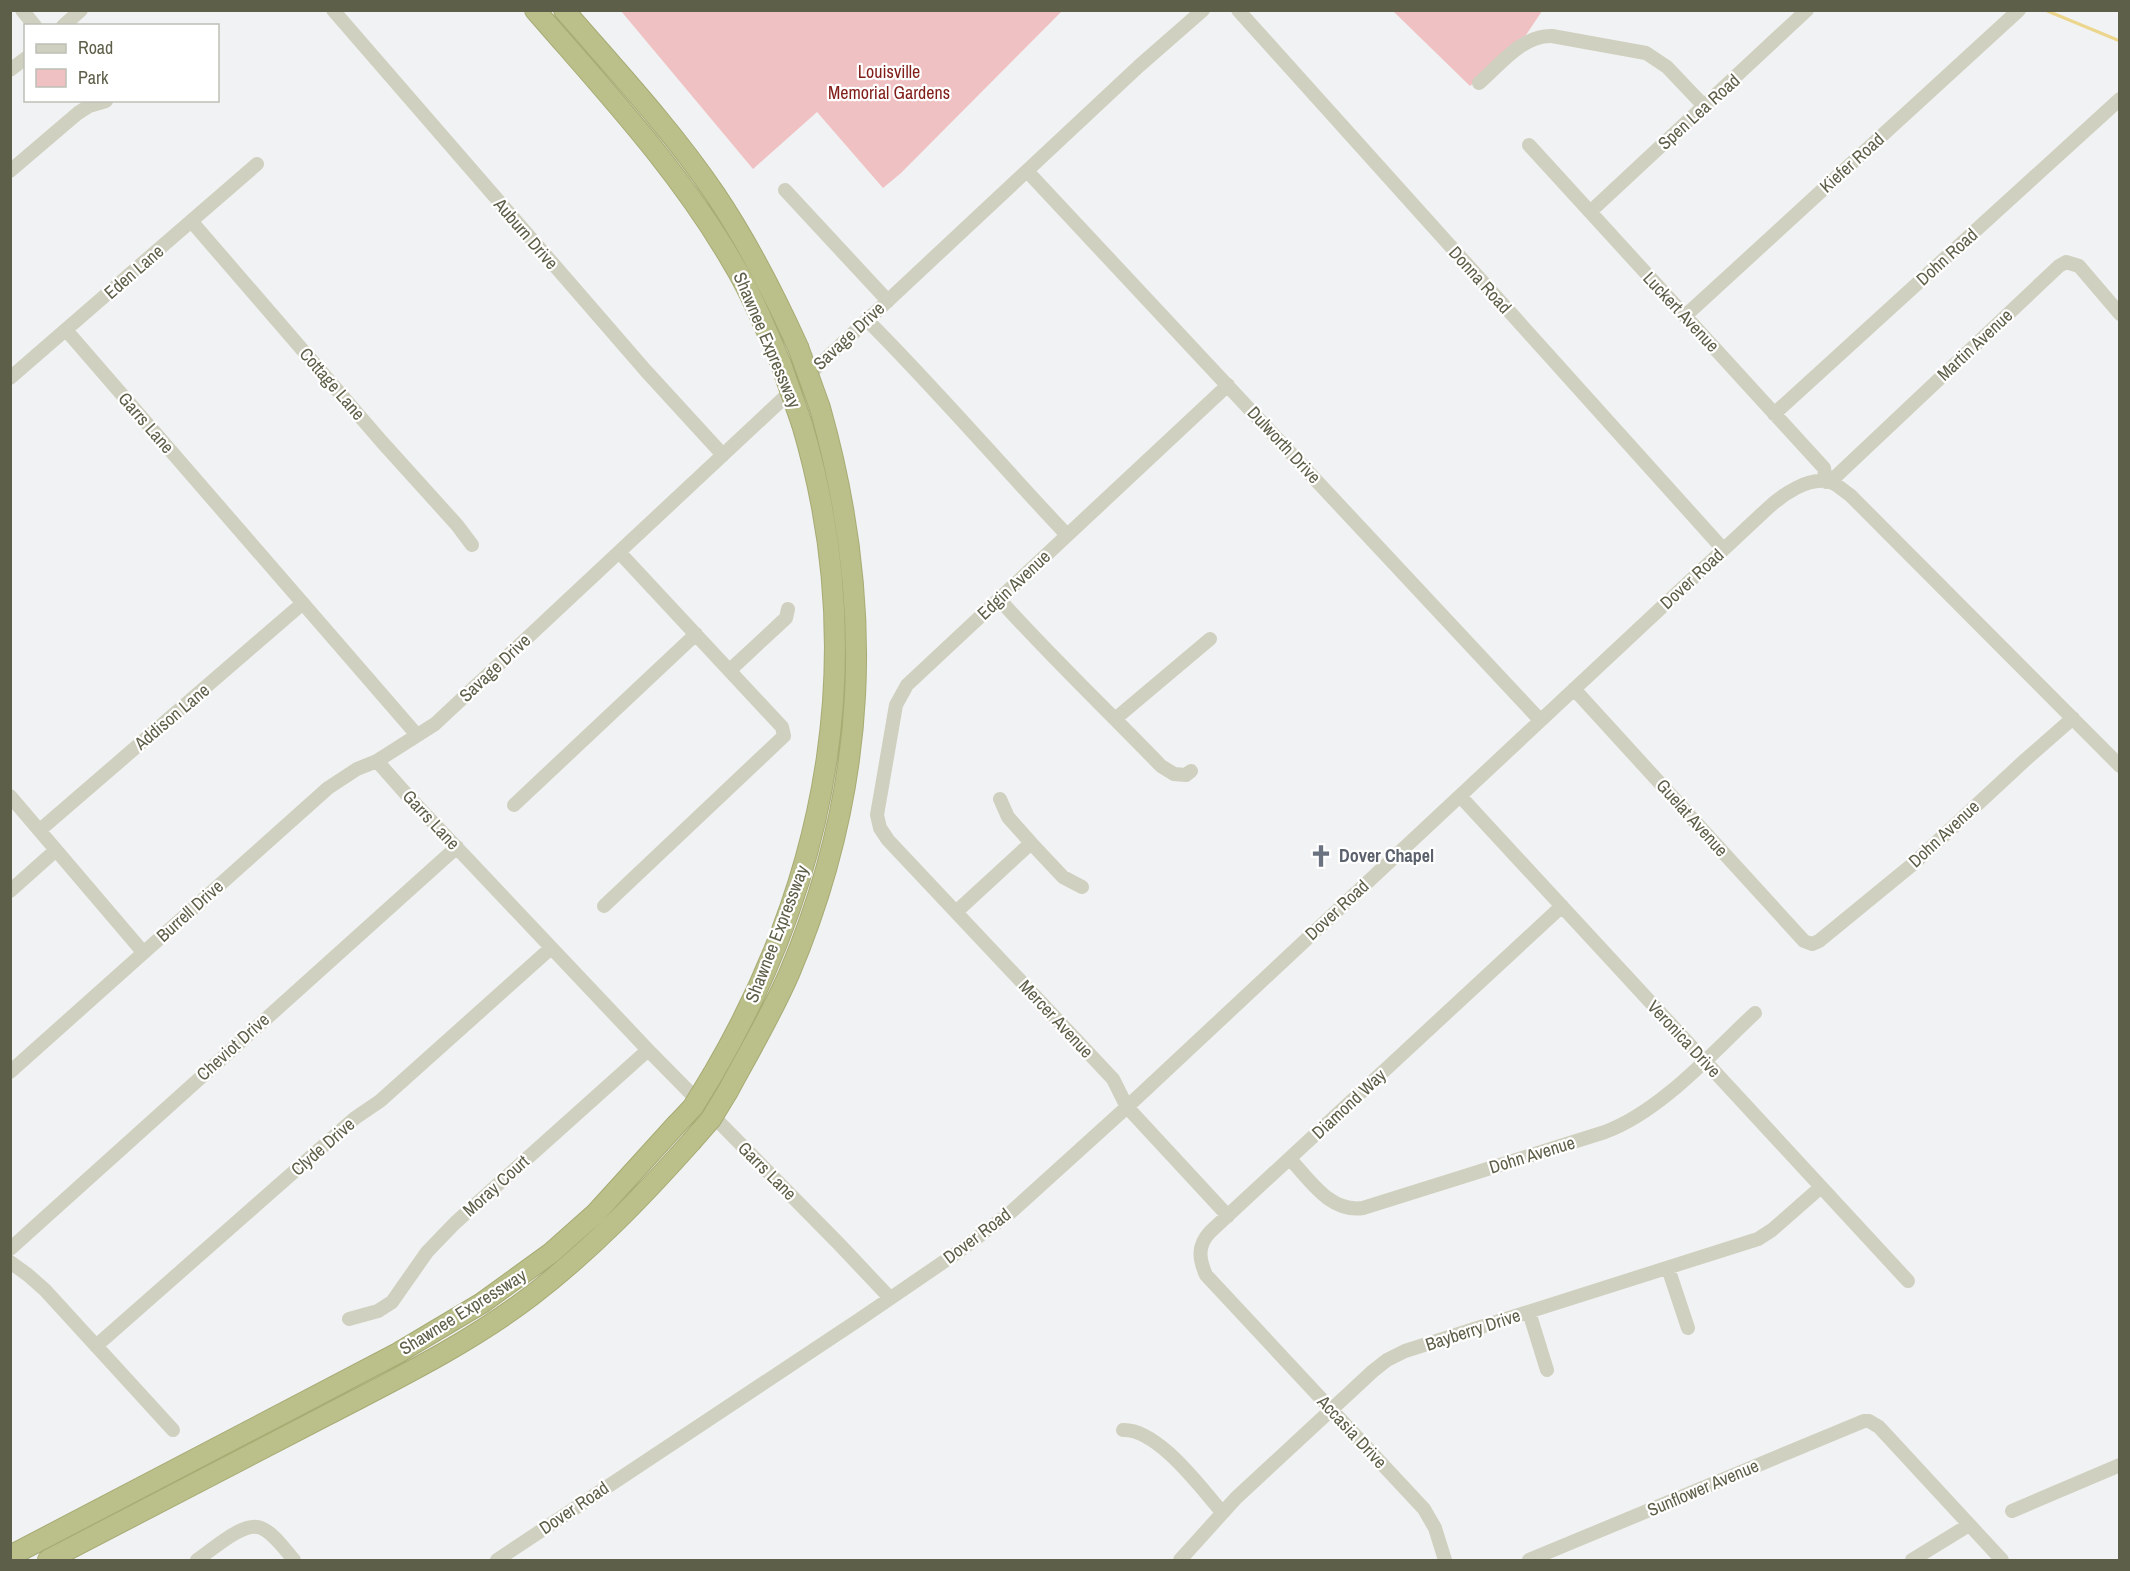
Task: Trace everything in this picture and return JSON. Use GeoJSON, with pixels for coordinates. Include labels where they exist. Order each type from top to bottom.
{"type":"FeatureCollection","features":[{"type":"Feature","properties":{"kind":"highway","name":"Shawnee Expressway"},"geometry":{"type":"LineString","coordinates":[[18,1552],[398,1353],[482,1304],[551,1253],[596,1213],[693,1107],[713,1074],[764,976],[790,912],[807,860],[820,806],[829,753],[836,656],[833,588],[825,521],[811,455],[781,364],[735,266],[688,193],[629,118],[535,10]]}},
{"type":"Feature","properties":{"kind":"highway","name":"Shawnee Expressway"},"geometry":{"type":"LineString","coordinates":[[48,1560],[411,1371],[498,1319],[529,1297],[592,1245],[639,1200],[711,1119],[764,1026],[789,974],[814,909],[833,843],[852,744],[857,648],[854,581],[839,480],[820,408],[798,347],[760,268],[715,194],[635,92],[564,10]]}},
{"type":"Feature","properties":{"kind":"street"},"geometry":{"type":"LineString","coordinates":[[22,10],[33,24]]}},
{"type":"Feature","properties":{"kind":"street"},"geometry":{"type":"LineString","coordinates":[[65,24],[81,10]]}},
{"type":"Feature","properties":{"kind":"street","name":"Auburn Drive"},"geometry":{"type":"LineString","coordinates":[[333,10],[646,371],[723,455]]}},
{"type":"Feature","properties":{"kind":"street","name":"Savage Drive"},"geometry":{"type":"LineString","coordinates":[[417,735],[435,724],[457,704],[1139,66],[1203,10]]}},
{"type":"Feature","properties":{"kind":"street","name":"Donna Road"},"geometry":{"type":"LineString","coordinates":[[1238,10],[1723,549]]}},
{"type":"Feature","properties":{"kind":"street","name":"Spen Lea Road"},"geometry":{"type":"LineString","coordinates":[[1590,212],[1807,10]]}},
{"type":"Feature","properties":{"kind":"street","name":"Kiefer Road"},"geometry":{"type":"LineString","coordinates":[[1685,316],[2019,10]]}},
{"type":"Feature","properties":{"kind":"street"},"geometry":{"type":"LineString","coordinates":[[1479,83],[1524,43],[1537,37],[1552,36],[1646,53],[1667,66],[1704,106]]}},
{"type":"Feature","properties":{"kind":"street"},"geometry":{"type":"LineString","coordinates":[[10,70],[24,60]]}},
{"type":"Feature","properties":{"kind":"street","name":"Dohn Road"},"geometry":{"type":"LineString","coordinates":[[1774,414],[2120,99]]}},
{"type":"Feature","properties":{"kind":"street"},"geometry":{"type":"LineString","coordinates":[[10,171],[78,113],[100,102]]}},
{"type":"Feature","properties":{"kind":"street","name":"Luckert Avenue"},"geometry":{"type":"LineString","coordinates":[[1529,145],[1824,468],[1828,482]]}},
{"type":"Feature","properties":{"kind":"street","name":"Eden Lane"},"geometry":{"type":"LineString","coordinates":[[10,378],[257,164]]}},
{"type":"Feature","properties":{"kind":"street","name":"Dulworth Drive"},"geometry":{"type":"LineString","coordinates":[[1027,171],[1540,720]]}},
{"type":"Feature","properties":{"kind":"street"},"geometry":{"type":"LineString","coordinates":[[785,190],[888,301]]}},
{"type":"Feature","properties":{"kind":"street","name":"Cottage Lane"},"geometry":{"type":"LineString","coordinates":[[192,222],[472,545]]}},
{"type":"Feature","properties":{"kind":"street","name":"Martin Avenue"},"geometry":{"type":"LineString","coordinates":[[1828,482],[2059,266],[2066,262],[2079,266],[2120,314]]}},
{"type":"Feature","properties":{"kind":"street"},"geometry":{"type":"LineString","coordinates":[[867,320],[912,365],[1067,535]]}},
{"type":"Feature","properties":{"kind":"street","name":"Garrs Lane"},"geometry":{"type":"LineString","coordinates":[[66,330],[417,735]]}},
{"type":"Feature","properties":{"kind":"street","name":"Edgin Avenue"},"geometry":{"type":"LineString","coordinates":[[879,825],[877,815],[892,724],[900,695],[906,686],[1228,385]]}},
{"type":"Feature","properties":{"kind":"street"},"geometry":{"type":"LineString","coordinates":[[1828,482],[1850,495],[1861,505],[2120,766]]}},
{"type":"Feature","properties":{"kind":"street","name":"Dover Road"},"geometry":{"type":"LineString","coordinates":[[497,1560],[958,1252],[1011,1212],[1127,1107],[1781,497],[1800,486],[1828,482]]}},
{"type":"Feature","properties":{"kind":"street"},"geometry":{"type":"LineString","coordinates":[[604,906],[784,736],[782,728],[730,670],[619,552]]}},
{"type":"Feature","properties":{"kind":"street"},"geometry":{"type":"LineString","coordinates":[[999,599],[1059,666],[1161,766],[1168,771],[1186,775],[1191,771]]}},
{"type":"Feature","properties":{"kind":"street","name":"Addison Lane"},"geometry":{"type":"LineString","coordinates":[[40,830],[303,603]]}},
{"type":"Feature","properties":{"kind":"street"},"geometry":{"type":"LineString","coordinates":[[730,670],[786,618],[788,609]]}},
{"type":"Feature","properties":{"kind":"street"},"geometry":{"type":"LineString","coordinates":[[514,805],[696,634]]}},
{"type":"Feature","properties":{"kind":"street"},"geometry":{"type":"LineString","coordinates":[[1115,719],[1210,639]]}},
{"type":"Feature","properties":{"kind":"street","name":"Guelat Avenue"},"geometry":{"type":"LineString","coordinates":[[1574,689],[1804,940],[1812,944]]}},
{"type":"Feature","properties":{"kind":"street","name":"Dohn Avenue"},"geometry":{"type":"LineString","coordinates":[[1812,944],[1820,941],[1913,864],[2073,718]]}},
{"type":"Feature","properties":{"kind":"street"},"geometry":{"type":"LineString","coordinates":[[377,761],[417,735]]}},
{"type":"Feature","properties":{"kind":"street","name":"Garrs Lane"},"geometry":{"type":"LineString","coordinates":[[377,761],[648,1050],[890,1298]]}},
{"type":"Feature","properties":{"kind":"street","name":"Burrell Drive"},"geometry":{"type":"LineString","coordinates":[[10,1072],[328,788],[357,769],[377,761]]}},
{"type":"Feature","properties":{"kind":"street"},"geometry":{"type":"LineString","coordinates":[[10,796],[143,952]]}},
{"type":"Feature","properties":{"kind":"street","name":"Veronica Drive"},"geometry":{"type":"LineString","coordinates":[[1460,796],[1908,1281]]}},
{"type":"Feature","properties":{"kind":"street"},"geometry":{"type":"LineString","coordinates":[[1000,799],[1008,817],[1031,843],[1063,877],[1082,887]]}},
{"type":"Feature","properties":{"kind":"street","name":"Mercer Avenue"},"geometry":{"type":"LineString","coordinates":[[879,825],[888,840],[1113,1079],[1127,1107],[1228,1216]]}},
{"type":"Feature","properties":{"kind":"street"},"geometry":{"type":"LineString","coordinates":[[956,912],[1031,843]]}},
{"type":"Feature","properties":{"kind":"street","name":"Cheviot Drive"},"geometry":{"type":"LineString","coordinates":[[10,1249],[457,847]]}},
{"type":"Feature","properties":{"kind":"street"},"geometry":{"type":"LineString","coordinates":[[10,891],[56,850]]}},
{"type":"Feature","properties":{"kind":"street","name":"Diamond Way"},"geometry":{"type":"LineString","coordinates":[[1242,1314],[1206,1275],[1200,1259],[1204,1239],[1562,906]]}},
{"type":"Feature","properties":{"kind":"street","name":"Clyde Drive"},"geometry":{"type":"LineString","coordinates":[[96,1346],[355,1118],[380,1101],[551,948]]}},
{"type":"Feature","properties":{"kind":"street","name":"Dohn Avenue"},"geometry":{"type":"LineString","coordinates":[[1290,1159],[1331,1202],[1346,1209],[1363,1208],[1617,1127],[1649,1110],[1755,1013]]}},
{"type":"Feature","properties":{"kind":"street","name":"Moray Court"},"geometry":{"type":"LineString","coordinates":[[349,1319],[378,1311],[392,1302],[427,1252],[455,1223],[648,1050]]}},
{"type":"Feature","properties":{"kind":"street","name":"Bayberry Drive"},"geometry":{"type":"LineString","coordinates":[[1180,1560],[1222,1512],[1331,1409],[1373,1371],[1397,1355],[1758,1239],[1772,1230],[1821,1187]]}},
{"type":"Feature","properties":{"kind":"street"},"geometry":{"type":"LineString","coordinates":[[10,1262],[45,1290],[173,1430]]}},
{"type":"Feature","properties":{"kind":"street"},"geometry":{"type":"LineString","coordinates":[[1668,1268],[1688,1328]]}},
{"type":"Feature","properties":{"kind":"street"},"geometry":{"type":"LineString","coordinates":[[1529,1312],[1547,1371]]}},
{"type":"Feature","properties":{"kind":"street","name":"Accasia Drive"},"geometry":{"type":"LineString","coordinates":[[1242,1314],[1428,1515],[1435,1528],[1445,1560]]}},
{"type":"Feature","properties":{"kind":"street","name":"Sunflower Avenue"},"geometry":{"type":"LineString","coordinates":[[1529,1560],[1858,1422],[1869,1421],[1876,1425],[1969,1525]]}},
{"type":"Feature","properties":{"kind":"street"},"geometry":{"type":"LineString","coordinates":[[1123,1430],[1143,1434],[1158,1443],[1222,1512]]}},
{"type":"Feature","properties":{"kind":"street"},"geometry":{"type":"LineString","coordinates":[[2012,1511],[2120,1465]]}},
{"type":"Feature","properties":{"kind":"street"},"geometry":{"type":"LineString","coordinates":[[1912,1560],[1969,1525],[2002,1560]]}},
{"type":"Feature","properties":{"kind":"street"},"geometry":{"type":"LineString","coordinates":[[197,1560],[244,1528],[254,1526],[265,1530],[294,1560]]}},
{"type":"Feature","properties":{"kind":"green space","name":"Louisville Memorial Gardens"},"geometry":{"type":"Polygon","coordinates":[[[621,11],[1062,11],[901,173],[883,188],[817,112],[753,169],[621,11]]]}},
{"type":"Feature","properties":{"kind":"green space"},"geometry":{"type":"Polygon","coordinates":[[[1393,11],[1542,11],[1526,35],[1470,86],[1393,11]]]}},
{"type":"Feature","properties":{"kind":"waterway"},"geometry":{"type":"LineString","coordinates":[[2045,10],[2120,41]]}},
{"type":"Feature","properties":{"kind":"place","name":"Dover Chapel"},"geometry":{"type":"Point","coordinates":[1321,856]}}]}
